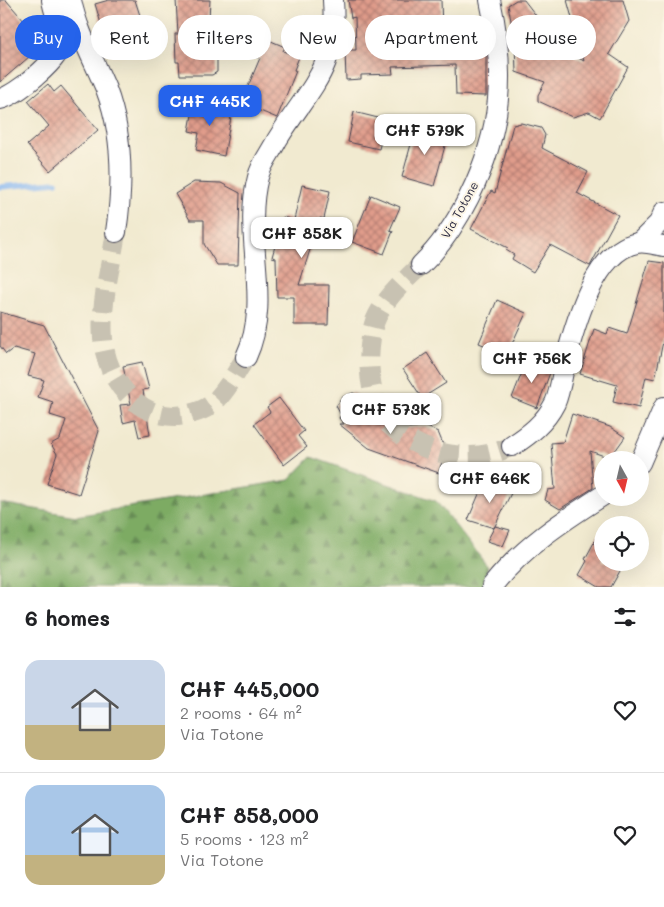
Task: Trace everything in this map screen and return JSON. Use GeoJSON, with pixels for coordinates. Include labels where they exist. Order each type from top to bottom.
{"type":"FeatureCollection","features":[{"type":"Feature","properties":{"kind":"street"},"geometry":{"type":"LineString","coordinates":[[0,99],[8,96],[38,73],[57,54],[62,44],[52,0]]}},
{"type":"Feature","properties":{"kind":"street"},"geometry":{"type":"LineString","coordinates":[[71,0],[106,91],[115,123],[120,162],[121,192],[116,232]]}},
{"type":"Feature","properties":{"kind":"street"},"geometry":{"type":"LineString","coordinates":[[246,356],[257,324],[258,297],[252,231],[254,198],[258,175],[282,132],[320,78],[333,36],[333,0]]}},
{"type":"Feature","properties":{"kind":"street","name":"Via Totone"},"geometry":{"type":"LineString","coordinates":[[421,265],[443,242],[466,203],[487,157],[495,128],[500,95],[500,58],[490,0]]}},
{"type":"Feature","properties":{"kind":"street"},"geometry":{"type":"LineString","coordinates":[[640,242],[659,223],[664,212]]}},
{"type":"Feature","properties":{"kind":"street"},"geometry":{"type":"LineString","coordinates":[[512,446],[535,431],[555,403],[567,356],[590,290],[608,259],[630,245],[640,242],[664,246]]}},
{"type":"Feature","properties":{"kind":"street"},"geometry":{"type":"LineString","coordinates":[[645,451],[664,407]]}},
{"type":"Feature","properties":{"kind":"street"},"geometry":{"type":"LineString","coordinates":[[492,586],[504,570],[539,538],[556,524],[594,501]]}},
{"type":"Feature","properties":{"kind":"green space"},"geometry":{"type":"Polygon","coordinates":[[[311,457],[436,501],[488,567],[482,587],[0,587],[0,503],[76,516],[289,480],[311,457]]]}},
{"type":"Feature","properties":{"kind":"building"},"geometry":{"type":"Polygon","coordinates":[[[0,0],[6,0],[19,15],[15,15],[15,60],[25,60],[0,82],[0,0]]]}},
{"type":"Feature","properties":{"kind":"building"},"geometry":{"type":"Polygon","coordinates":[[[109,0],[135,0],[140,15],[98,15],[95,4],[109,0]]]}},
{"type":"Feature","properties":{"kind":"building"},"geometry":{"type":"Polygon","coordinates":[[[176,0],[210,0],[209,15],[178,15],[178,34],[176,0]]]}},
{"type":"Feature","properties":{"kind":"building"},"geometry":{"type":"Polygon","coordinates":[[[348,0],[441,0],[442,15],[365,15],[365,60],[486,60],[486,96],[456,95],[455,65],[392,67],[393,74],[361,75],[361,79],[346,80],[345,60],[355,60],[356,50],[355,15],[350,15],[348,0]]]}},
{"type":"Feature","properties":{"kind":"building"},"geometry":{"type":"Polygon","coordinates":[[[516,0],[524,0],[536,15],[510,15],[508,5],[516,0]]]}},
{"type":"Feature","properties":{"kind":"building"},"geometry":{"type":"Polygon","coordinates":[[[567,0],[623,0],[629,21],[609,54],[628,67],[600,118],[589,112],[573,117],[538,101],[538,95],[545,82],[516,72],[516,60],[596,60],[596,15],[571,15],[567,0]]]}},
{"type":"Feature","properties":{"kind":"building"},"geometry":{"type":"Polygon","coordinates":[[[175,34],[178,34],[178,60],[217,60],[217,72],[212,75],[180,75],[179,62],[176,62],[175,34]]]}},
{"type":"Feature","properties":{"kind":"building"},"geometry":{"type":"Polygon","coordinates":[[[271,41],[281,45],[281,60],[298,60],[294,70],[296,71],[277,118],[241,103],[259,60],[271,60],[271,41]]]}},
{"type":"Feature","properties":{"kind":"building"},"geometry":{"type":"Polygon","coordinates":[[[48,84],[54,92],[61,86],[98,130],[50,171],[27,145],[49,126],[28,101],[48,84]]]}},
{"type":"Feature","properties":{"kind":"building"},"geometry":{"type":"Polygon","coordinates":[[[195,99],[212,102],[211,108],[232,112],[224,156],[196,150],[199,133],[189,131],[195,99]]]}},
{"type":"Feature","properties":{"kind":"building"},"geometry":{"type":"Polygon","coordinates":[[[354,112],[386,120],[379,149],[348,142],[354,112]]]}},
{"type":"Feature","properties":{"kind":"building"},"geometry":{"type":"Polygon","coordinates":[[[521,123],[541,128],[545,135],[542,148],[588,172],[577,193],[618,215],[590,266],[550,245],[533,272],[512,259],[514,255],[506,250],[508,248],[471,229],[491,191],[495,193],[513,125],[521,123]]]}},
{"type":"Feature","properties":{"kind":"building"},"geometry":{"type":"Polygon","coordinates":[[[416,126],[448,135],[434,186],[402,177],[416,126]]]}},
{"type":"Feature","properties":{"kind":"building"},"geometry":{"type":"Polygon","coordinates":[[[194,182],[221,183],[240,193],[238,265],[217,265],[204,244],[204,220],[190,220],[175,194],[194,182]]]}},
{"type":"Feature","properties":{"kind":"building"},"geometry":{"type":"Polygon","coordinates":[[[302,185],[330,191],[324,219],[320,218],[299,285],[329,285],[328,325],[294,325],[294,297],[277,297],[276,258],[272,257],[283,217],[294,220],[302,185]]]}},
{"type":"Feature","properties":{"kind":"building"},"geometry":{"type":"Polygon","coordinates":[[[371,195],[400,207],[390,230],[393,231],[384,254],[352,242],[371,195]]]}},
{"type":"Feature","properties":{"kind":"building"},"geometry":{"type":"Polygon","coordinates":[[[649,261],[664,263],[664,337],[655,379],[646,377],[639,408],[613,402],[617,385],[580,374],[594,329],[607,334],[609,328],[627,334],[649,261]]]}},
{"type":"Feature","properties":{"kind":"building"},"geometry":{"type":"Polygon","coordinates":[[[497,300],[526,313],[507,355],[479,343],[497,300]]]}},
{"type":"Feature","properties":{"kind":"building"},"geometry":{"type":"Polygon","coordinates":[[[0,312],[44,325],[99,431],[79,494],[47,484],[57,454],[51,444],[60,439],[66,420],[50,415],[53,402],[38,397],[44,380],[28,376],[35,354],[14,348],[6,354],[0,346],[0,312]]]}},
{"type":"Feature","properties":{"kind":"building"},"geometry":{"type":"Polygon","coordinates":[[[427,353],[446,383],[422,398],[403,369],[427,353]]]}},
{"type":"Feature","properties":{"kind":"building"},"geometry":{"type":"Polygon","coordinates":[[[527,360],[551,370],[537,408],[512,398],[527,360]]]}},
{"type":"Feature","properties":{"kind":"building"},"geometry":{"type":"Polygon","coordinates":[[[142,362],[149,389],[143,390],[150,435],[139,437],[135,420],[123,423],[120,405],[131,404],[123,366],[142,362]]]}},
{"type":"Feature","properties":{"kind":"building"},"geometry":{"type":"Polygon","coordinates":[[[353,393],[365,399],[377,414],[387,420],[379,425],[400,425],[408,428],[425,426],[438,432],[445,449],[439,473],[369,448],[339,424],[344,424],[339,418],[341,415],[336,406],[343,397],[353,393]]]}},
{"type":"Feature","properties":{"kind":"building"},"geometry":{"type":"Polygon","coordinates":[[[279,398],[304,431],[298,436],[307,447],[284,465],[254,424],[270,412],[267,407],[279,398]]]}},
{"type":"Feature","properties":{"kind":"building"},"geometry":{"type":"Polygon","coordinates":[[[572,414],[610,427],[625,437],[615,451],[590,451],[593,488],[560,509],[545,500],[548,490],[555,489],[551,443],[563,442],[572,414]]]}},
{"type":"Feature","properties":{"kind":"building"},"geometry":{"type":"Polygon","coordinates":[[[485,480],[513,489],[494,528],[468,520],[485,480]]]}},
{"type":"Feature","properties":{"kind":"building"},"geometry":{"type":"Polygon","coordinates":[[[495,526],[510,530],[503,546],[487,541],[495,526]]]}},
{"type":"Feature","properties":{"kind":"building"},"geometry":{"type":"Polygon","coordinates":[[[594,543],[594,571],[620,571],[611,587],[599,587],[579,575],[587,561],[585,559],[594,543]]]}},
{"type":"Feature","properties":{"kind":"waterway"},"geometry":{"type":"LineString","coordinates":[[0,187],[56,182]]}},
{"type":"Feature","properties":{"kind":"tunnel"},"geometry":{"type":"LineString","coordinates":[[116,232],[104,299],[102,326],[106,354],[111,369],[118,383],[128,395],[140,405],[154,412],[169,416],[196,412],[207,408],[218,398],[246,357]]}},
{"type":"Feature","properties":{"kind":"tunnel"},"geometry":{"type":"LineString","coordinates":[[421,265],[389,298],[375,321],[370,347],[370,376],[377,404],[383,416],[391,426],[404,436],[433,451],[465,456],[481,455],[497,452],[512,446]]}}]}
